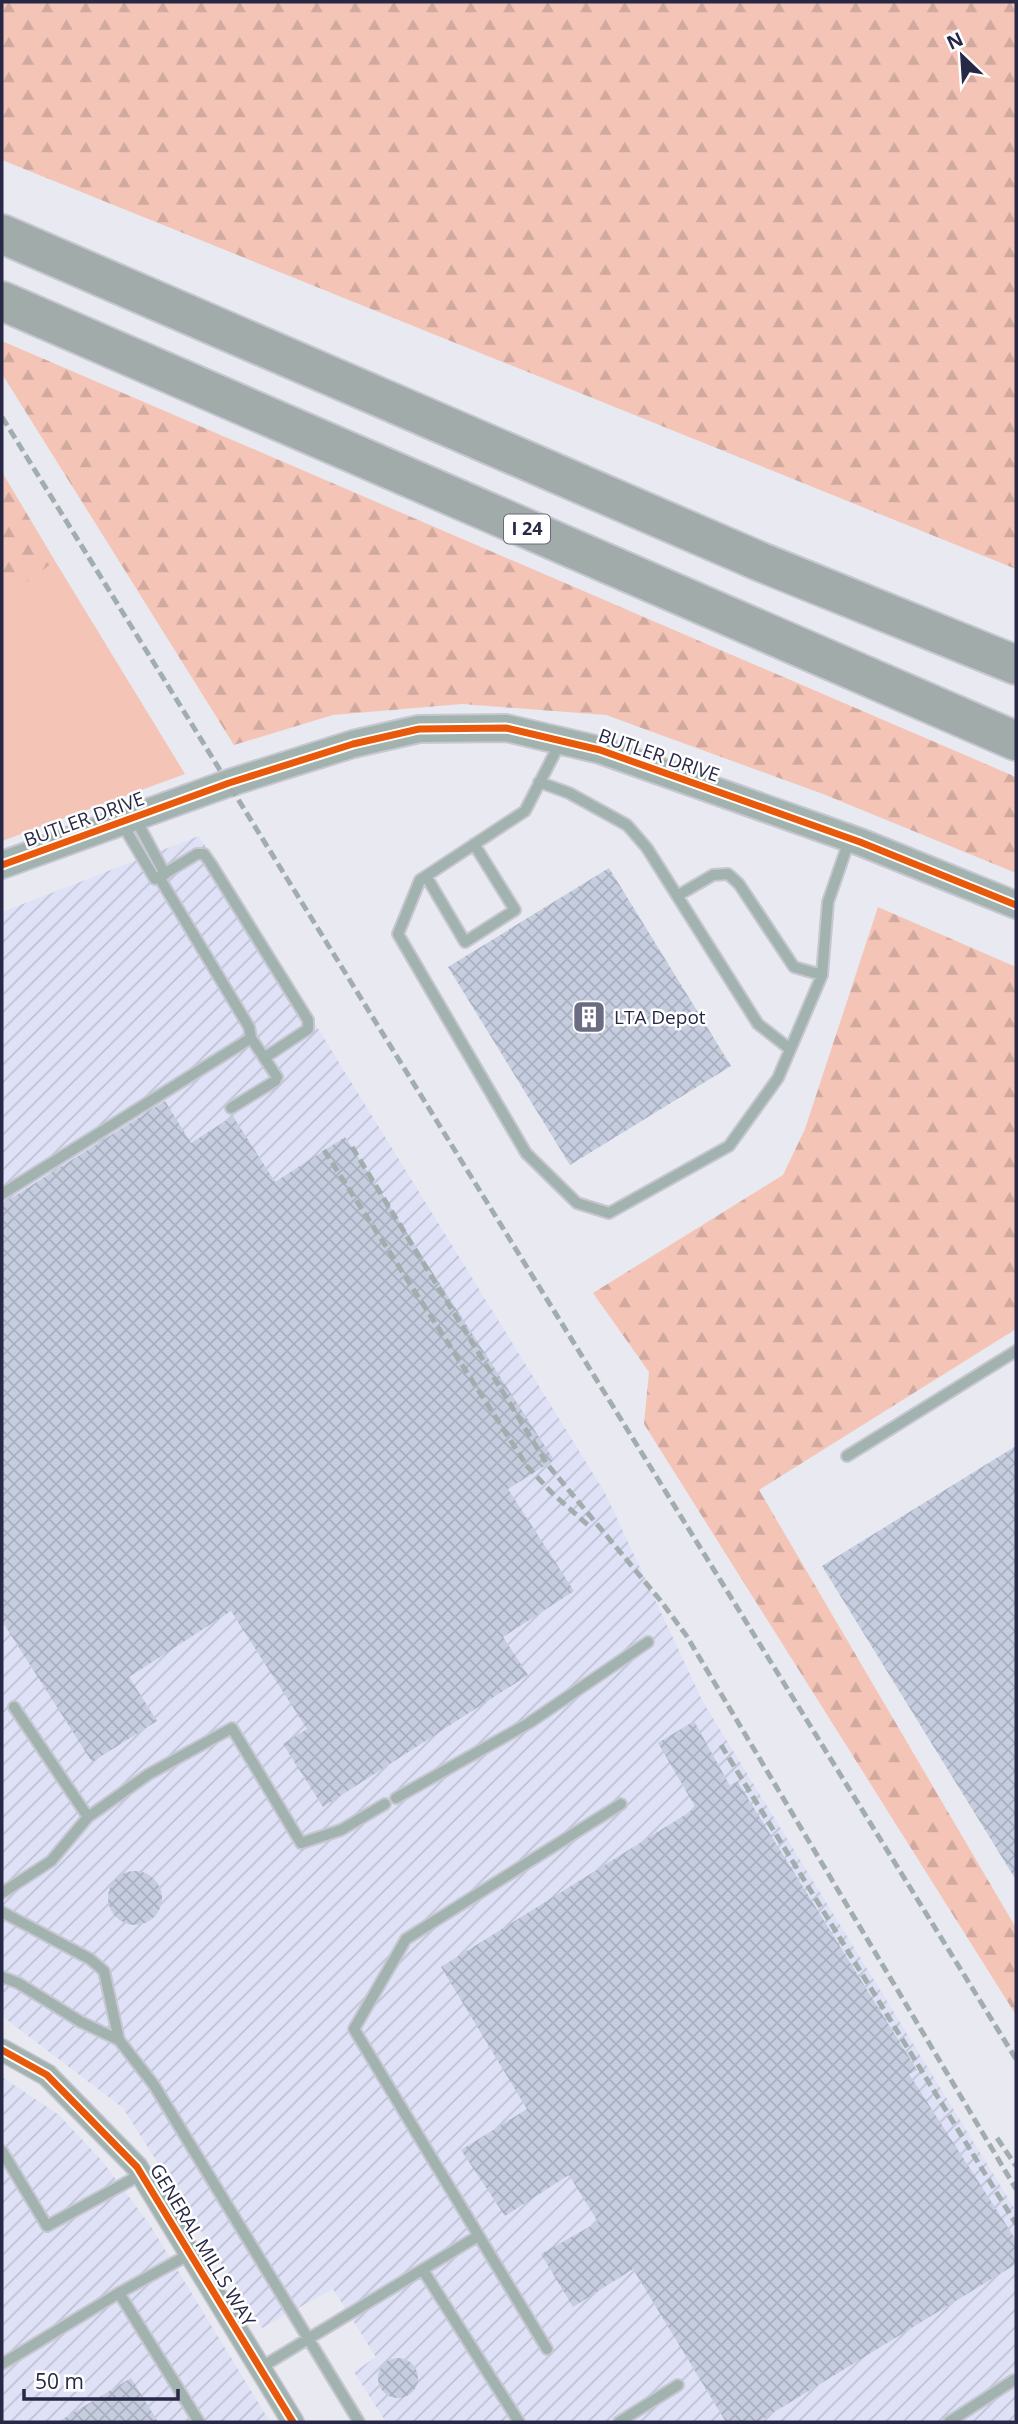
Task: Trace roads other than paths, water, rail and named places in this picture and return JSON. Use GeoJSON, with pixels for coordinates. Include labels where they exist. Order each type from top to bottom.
{"type":"FeatureCollection","features":[{"type":"Feature","properties":{"kind":"highway"},"geometry":{"type":"LineString","coordinates":[[2,234],[761,562],[1016,665]]}},
{"type":"Feature","properties":{"kind":"highway","name":"I 24"},"geometry":{"type":"LineString","coordinates":[[2,301],[1016,741]]}},
{"type":"Feature","properties":{"kind":"street","name":"BUTLER DRIVE"},"geometry":{"type":"LineString","coordinates":[[2,865],[229,783],[353,744],[419,729],[506,728],[600,750],[850,838],[1016,905]]}},
{"type":"Feature","properties":{"kind":"street","name":"GENERAL MILLS WAY"},"geometry":{"type":"LineString","coordinates":[[2,2050],[47,2075],[137,2167],[293,2422]]}},
{"type":"Feature","properties":{"kind":"lane"},"geometry":{"type":"LineString","coordinates":[[561,741],[525,811],[420,880],[398,934],[526,1153],[577,1203],[609,1213],[729,1146],[778,1078],[822,975],[828,902],[850,838]]}},
{"type":"Feature","properties":{"kind":"lane"},"geometry":{"type":"LineString","coordinates":[[539,782],[569,793],[627,825],[647,848],[758,1024],[790,1049]]}},
{"type":"Feature","properties":{"kind":"lane"},"geometry":{"type":"LineString","coordinates":[[128,820],[249,1027],[251,1038],[277,1077],[275,1081],[231,1108]]}},
{"type":"Feature","properties":{"kind":"lane"},"geometry":{"type":"LineString","coordinates":[[426,876],[465,942],[515,911],[474,844]]}},
{"type":"Feature","properties":{"kind":"lane"},"geometry":{"type":"LineString","coordinates":[[160,877],[197,854],[204,854],[308,1020],[308,1029],[264,1058]]}},
{"type":"Feature","properties":{"kind":"lane"},"geometry":{"type":"LineString","coordinates":[[677,896],[713,875],[728,874],[739,884],[794,967],[822,975]]}},
{"type":"Feature","properties":{"kind":"lane"},"geometry":{"type":"LineString","coordinates":[[2,1194],[251,1038]]}},
{"type":"Feature","properties":{"kind":"lane"},"geometry":{"type":"LineString","coordinates":[[847,1455],[1016,1351]]}},
{"type":"Feature","properties":{"kind":"lane"},"geometry":{"type":"LineString","coordinates":[[396,1798],[529,1723],[648,1642]]}},
{"type":"Feature","properties":{"kind":"lane"},"geometry":{"type":"LineString","coordinates":[[14,1707],[88,1817]]}},
{"type":"Feature","properties":{"kind":"lane"},"geometry":{"type":"LineString","coordinates":[[2,1894],[51,1861],[88,1817],[149,1774],[232,1728],[301,1843],[341,1830],[385,1804]]}},
{"type":"Feature","properties":{"kind":"lane"},"geometry":{"type":"LineString","coordinates":[[547,2349],[354,2029],[406,1939],[621,1804]]}},
{"type":"Feature","properties":{"kind":"lane"},"geometry":{"type":"LineString","coordinates":[[2,1912],[90,1959],[104,1971],[119,2040],[154,2085],[359,2422]]}},
{"type":"Feature","properties":{"kind":"lane"},"geometry":{"type":"LineString","coordinates":[[2,1977],[18,1983],[81,2022],[119,2040]]}},
{"type":"Feature","properties":{"kind":"lane"},"geometry":{"type":"LineString","coordinates":[[2,2151],[47,2226],[142,2175]]}},
{"type":"Feature","properties":{"kind":"lane"},"geometry":{"type":"LineString","coordinates":[[260,2368],[478,2236]]}},
{"type":"Feature","properties":{"kind":"lane"},"geometry":{"type":"LineString","coordinates":[[2,2364],[119,2293],[190,2254]]}},
{"type":"Feature","properties":{"kind":"lane"},"geometry":{"type":"LineString","coordinates":[[423,2270],[519,2422]]}},
{"type":"Feature","properties":{"kind":"lane"},"geometry":{"type":"LineString","coordinates":[[119,2293],[199,2422]]}},
{"type":"Feature","properties":{"kind":"lane"},"geometry":{"type":"LineString","coordinates":[[949,2422],[1014,2380]]}},
{"type":"Feature","properties":{"kind":"lane"},"geometry":{"type":"LineString","coordinates":[[619,2422],[678,2385]]}},
{"type":"Feature","properties":{"kind":"railway"},"geometry":{"type":"LineString","coordinates":[[2,417],[1016,2059]]}},
{"type":"Feature","properties":{"kind":"railway"},"geometry":{"type":"LineString","coordinates":[[352,1147],[547,1464],[686,1635],[1016,2189]]}},
{"type":"Feature","properties":{"kind":"railway"},"geometry":{"type":"LineString","coordinates":[[324,1150],[527,1466],[589,1526]]}},
{"type":"Feature","properties":{"kind":"railway"},"geometry":{"type":"LineString","coordinates":[[721,1745],[1016,2224]]}},
{"type":"Feature","properties":{"kind":"railway"},"geometry":{"type":"LineString","coordinates":[[997,2138],[1016,2166]]}},
{"type":"Feature","properties":{"kind":"place","name":"LTA Depot"},"geometry":{"type":"Point","coordinates":[589,1017]}}]}
